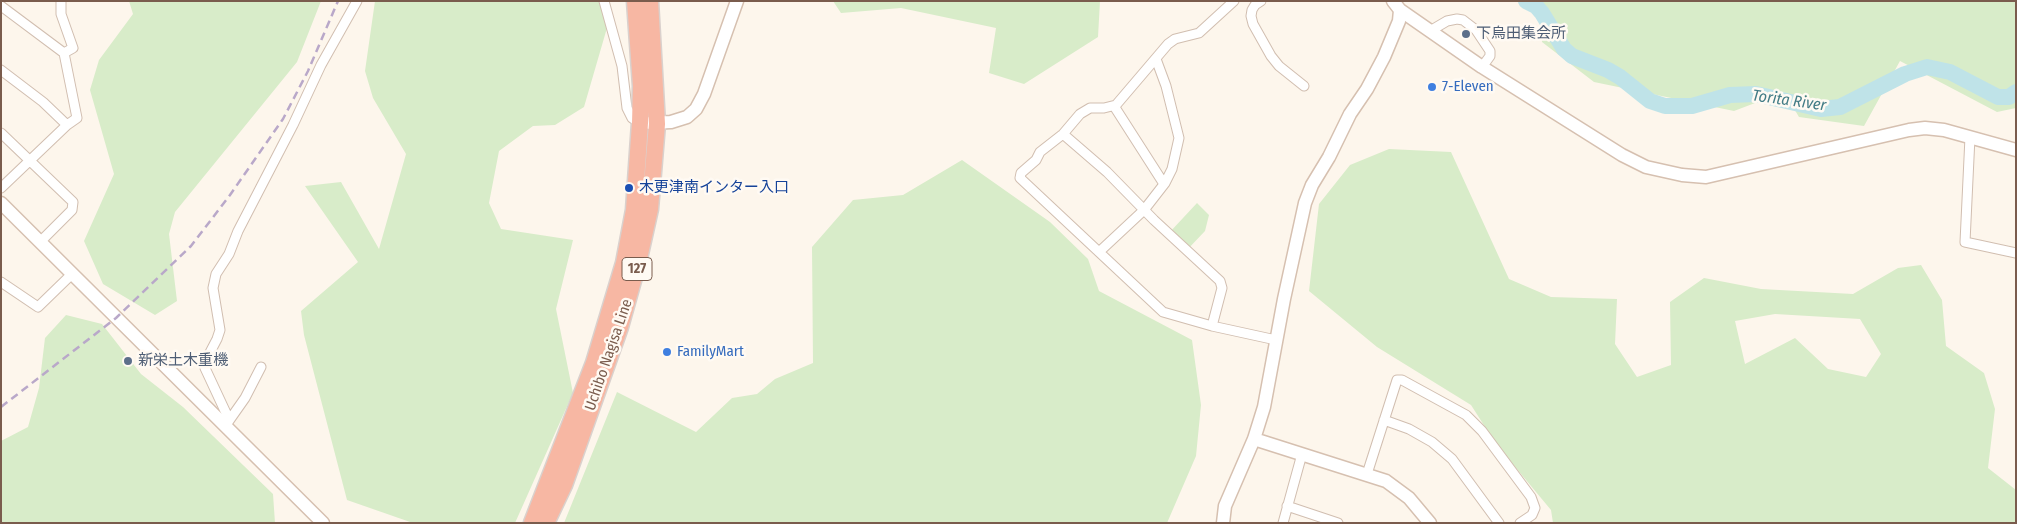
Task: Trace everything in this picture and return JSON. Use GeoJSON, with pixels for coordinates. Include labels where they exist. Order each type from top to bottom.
{"type":"FeatureCollection","features":[{"type":"Feature","properties":{"kind":"highway"},"geometry":{"type":"LineString","coordinates":[[625,1],[638,50]]}},
{"type":"Feature","properties":{"kind":"highway","name":"Uchibo Nagisa Line"},"geometry":{"type":"LineString","coordinates":[[532,523],[594,363],[620,279],[634,210],[641,86],[635,1]]}},
{"type":"Feature","properties":{"kind":"highway","name":"Uchibo Nagisa Line"},"geometry":{"type":"LineString","coordinates":[[546,523],[564,485],[620,327],[638,263],[650,209],[657,124],[650,1]]}},
{"type":"Feature","properties":{"kind":"street"},"geometry":{"type":"LineString","coordinates":[[61,1],[61,14],[73,48],[64,53]]}},
{"type":"Feature","properties":{"kind":"street"},"geometry":{"type":"LineString","coordinates":[[224,425],[226,413],[205,368],[205,362],[218,339],[220,330],[213,288],[216,274],[229,254],[238,231],[293,125],[320,65],[357,1]]}},
{"type":"Feature","properties":{"kind":"street"},"geometry":{"type":"LineString","coordinates":[[604,1],[622,66],[627,108],[632,118],[640,123],[657,124],[687,117],[696,109],[704,94],[737,1]]}},
{"type":"Feature","properties":{"kind":"street"},"geometry":{"type":"LineString","coordinates":[[1234,1],[1199,32],[1175,39],[1168,44],[1132,88],[1114,106],[1090,108],[1080,114],[1063,134],[1046,146],[1036,160],[1021,173],[1020,178],[1163,312],[1212,326],[1276,340]]}},
{"type":"Feature","properties":{"kind":"street"},"geometry":{"type":"LineString","coordinates":[[1261,1],[1252,10],[1253,24],[1271,56],[1279,66],[1304,86]]}},
{"type":"Feature","properties":{"kind":"street"},"geometry":{"type":"LineString","coordinates":[[1,6],[64,53],[77,118],[66,125],[1,188]]}},
{"type":"Feature","properties":{"kind":"street"},"geometry":{"type":"LineString","coordinates":[[1397,6],[1482,67],[1622,155],[1646,167],[1682,175],[1706,177],[1909,130],[1925,128],[1944,130],[2016,150]]}},
{"type":"Feature","properties":{"kind":"street"},"geometry":{"type":"LineString","coordinates":[[1223,523],[1225,506],[1254,439],[1264,408],[1276,340],[1305,203],[1312,184],[1384,57],[1399,21],[1397,6]]}},
{"type":"Feature","properties":{"kind":"street"},"geometry":{"type":"LineString","coordinates":[[1430,31],[1447,21],[1463,20],[1476,30],[1490,51],[1490,56],[1482,67]]}},
{"type":"Feature","properties":{"kind":"street"},"geometry":{"type":"LineString","coordinates":[[1099,252],[1144,210],[1164,184],[1172,169],[1179,138],[1166,86],[1156,59]]}},
{"type":"Feature","properties":{"kind":"street"},"geometry":{"type":"LineString","coordinates":[[1,70],[43,102],[66,125]]}},
{"type":"Feature","properties":{"kind":"street"},"geometry":{"type":"LineString","coordinates":[[1114,106],[1164,184]]}},
{"type":"Feature","properties":{"kind":"street"},"geometry":{"type":"LineString","coordinates":[[1,133],[73,202],[72,210],[40,242]]}},
{"type":"Feature","properties":{"kind":"street"},"geometry":{"type":"LineString","coordinates":[[1063,134],[1106,172],[1220,281],[1222,288],[1212,326]]}},
{"type":"Feature","properties":{"kind":"street"},"geometry":{"type":"LineString","coordinates":[[1970,137],[1965,242],[2016,253]]}},
{"type":"Feature","properties":{"kind":"street"},"geometry":{"type":"LineString","coordinates":[[1,202],[323,523]]}},
{"type":"Feature","properties":{"kind":"street"},"geometry":{"type":"LineString","coordinates":[[1,282],[38,307],[72,274]]}},
{"type":"Feature","properties":{"kind":"street"},"geometry":{"type":"LineString","coordinates":[[224,425],[245,398],[261,367]]}},
{"type":"Feature","properties":{"kind":"street"},"geometry":{"type":"LineString","coordinates":[[1368,474],[1397,380],[1402,380],[1429,393],[1466,415],[1482,432],[1531,497],[1534,508],[1532,515],[1520,523]]}},
{"type":"Feature","properties":{"kind":"street"},"geometry":{"type":"LineString","coordinates":[[1384,420],[1416,433],[1432,442],[1452,459],[1499,523]]}},
{"type":"Feature","properties":{"kind":"street"},"geometry":{"type":"LineString","coordinates":[[1254,439],[1386,481],[1409,498],[1430,523]]}},
{"type":"Feature","properties":{"kind":"street"},"geometry":{"type":"LineString","coordinates":[[1283,523],[1302,454]]}},
{"type":"Feature","properties":{"kind":"street"},"geometry":{"type":"LineString","coordinates":[[1287,506],[1338,523]]}},
{"type":"Feature","properties":{"kind":"green space"},"geometry":{"type":"Polygon","coordinates":[[[129,1],[321,1],[297,62],[175,212],[169,234],[177,301],[155,315],[103,284],[84,241],[114,174],[90,90],[99,60],[133,14],[129,1]]]}},
{"type":"Feature","properties":{"kind":"green space"},"geometry":{"type":"Polygon","coordinates":[[[375,1],[603,1],[609,21],[584,107],[555,125],[533,126],[499,151],[489,203],[501,229],[573,240],[556,309],[573,393],[515,523],[413,523],[347,500],[304,335],[301,311],[358,262],[305,186],[341,182],[379,249],[406,154],[373,98],[365,71],[375,1]]]}},
{"type":"Feature","properties":{"kind":"green space"},"geometry":{"type":"Polygon","coordinates":[[[833,1],[1100,1],[1098,37],[1024,84],[989,73],[996,28],[901,8],[841,13],[833,1]]]}},
{"type":"Feature","properties":{"kind":"green space"},"geometry":{"type":"Polygon","coordinates":[[[1540,1],[2016,1],[2016,108],[1997,112],[1900,61],[1864,126],[1799,117],[1784,92],[1734,111],[1594,82],[1542,42],[1540,1]]]}},
{"type":"Feature","properties":{"kind":"green space"},"geometry":{"type":"Polygon","coordinates":[[[1389,149],[1451,152],[1509,279],[1551,297],[1617,299],[1615,344],[1637,377],[1671,365],[1670,302],[1704,278],[1761,289],[1853,294],[1898,268],[1921,265],[1942,300],[1946,346],[1984,373],[1995,409],[1988,468],[2016,490],[2016,523],[1553,523],[1551,510],[1496,444],[1471,405],[1377,347],[1309,291],[1319,204],[1350,165],[1389,149]],[[1775,314],[1735,321],[1745,364],[1795,338],[1828,369],[1866,377],[1881,354],[1860,319],[1775,314]]]}},
{"type":"Feature","properties":{"kind":"green space"},"geometry":{"type":"Polygon","coordinates":[[[962,160],[1050,222],[1088,259],[1099,291],[1192,340],[1201,405],[1196,456],[1167,523],[564,523],[617,392],[696,432],[732,398],[757,394],[775,379],[813,363],[812,247],[853,200],[903,195],[962,160]]]}},
{"type":"Feature","properties":{"kind":"green space"},"geometry":{"type":"Polygon","coordinates":[[[1197,203],[1209,215],[1205,231],[1187,250],[1169,233],[1197,203]]]}},
{"type":"Feature","properties":{"kind":"green space"},"geometry":{"type":"Polygon","coordinates":[[[66,315],[102,324],[141,374],[183,407],[273,494],[275,523],[1,523],[1,441],[28,427],[39,388],[45,338],[66,315]]]}},
{"type":"Feature","properties":{"kind":"waterway","name":"Torita River"},"geometry":{"type":"LineString","coordinates":[[1526,1],[1536,6],[1542,13],[1564,49],[1572,56],[1608,70],[1650,101],[1665,106],[1692,106],[1730,95],[1756,94],[1821,109],[1840,107],[1905,74],[1927,67],[1950,72],[1998,97],[2009,97],[2016,92]]}},
{"type":"Feature","properties":{"kind":"railway"},"geometry":{"type":"LineString","coordinates":[[1,407],[116,318],[191,246],[230,195],[283,119],[308,71],[338,1]]}},
{"type":"Feature","properties":{"kind":"place","name":"下烏田集会所"},"geometry":{"type":"Point","coordinates":[1466,34]}},
{"type":"Feature","properties":{"kind":"place","name":"7-Eleven"},"geometry":{"type":"Point","coordinates":[1432,87]}},
{"type":"Feature","properties":{"kind":"place","name":"木更津南インター入口"},"geometry":{"type":"Point","coordinates":[629,188]}},
{"type":"Feature","properties":{"kind":"place","name":"FamilyMart"},"geometry":{"type":"Point","coordinates":[667,352]}},
{"type":"Feature","properties":{"kind":"place","name":"新栄土木重機"},"geometry":{"type":"Point","coordinates":[128,361]}}]}
